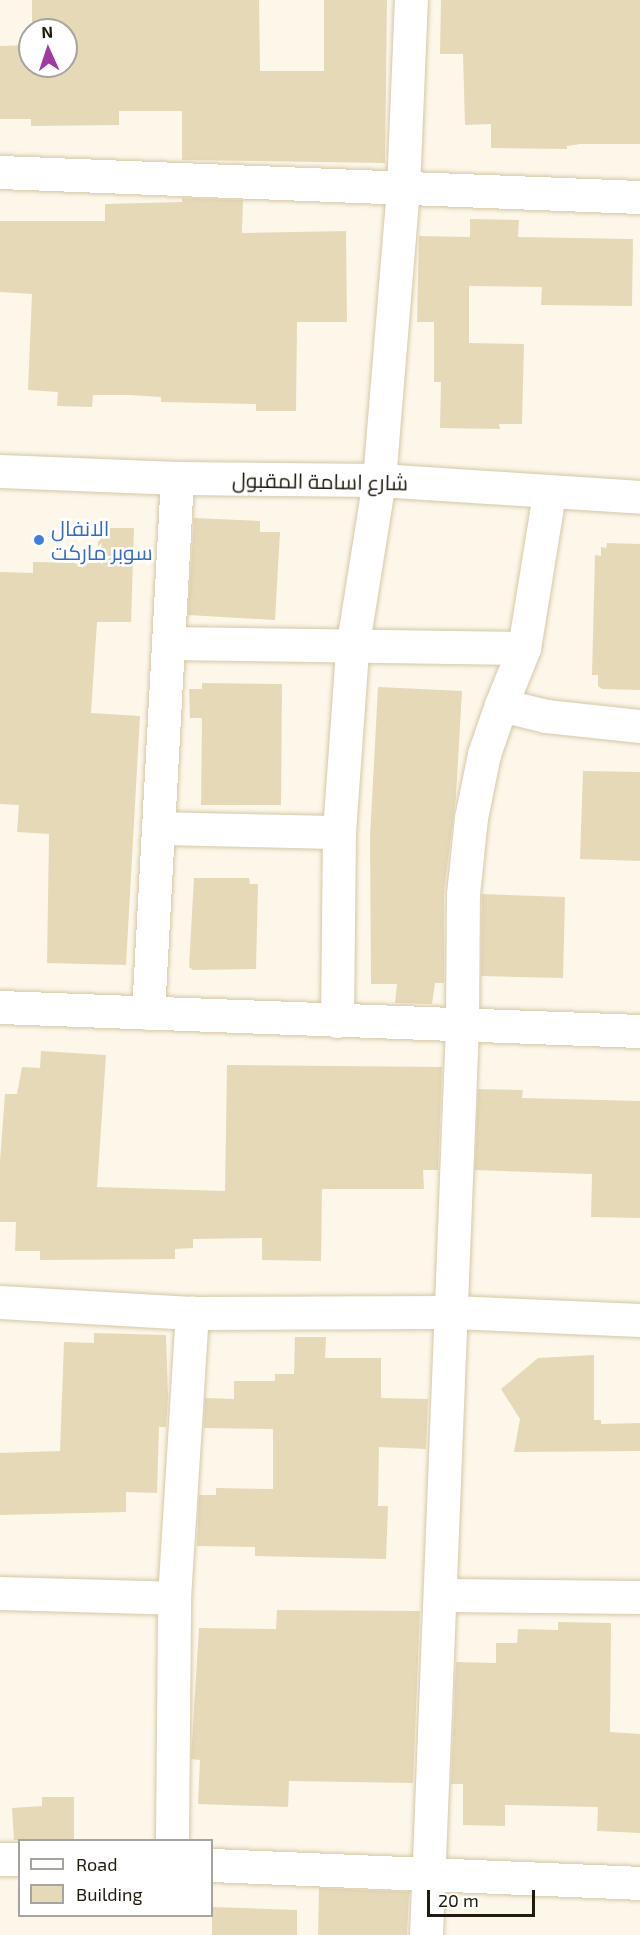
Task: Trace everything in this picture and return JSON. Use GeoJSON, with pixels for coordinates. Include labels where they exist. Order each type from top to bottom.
{"type":"FeatureCollection","features":[{"type":"Feature","properties":{"kind":"street"},"geometry":{"type":"LineString","coordinates":[[337,1021],[339,832],[352,649],[379,480],[403,189],[411,0]]}},
{"type":"Feature","properties":{"kind":"street"},"geometry":{"type":"LineString","coordinates":[[0,172],[640,197]]}},
{"type":"Feature","properties":{"kind":"street","name":"شارع اسامة المقبول"},"geometry":{"type":"LineString","coordinates":[[0,471],[177,478],[379,480],[549,494],[640,497]]}},
{"type":"Feature","properties":{"kind":"street"},"geometry":{"type":"LineString","coordinates":[[148,1013],[177,478]]}},
{"type":"Feature","properties":{"kind":"street"},"geometry":{"type":"LineString","coordinates":[[426,1935],[462,1026],[464,894],[471,818],[484,754],[524,648],[549,494]]}},
{"type":"Feature","properties":{"kind":"street"},"geometry":{"type":"LineString","coordinates":[[168,643],[352,649],[524,648]]}},
{"type":"Feature","properties":{"kind":"street"},"geometry":{"type":"LineString","coordinates":[[501,705],[557,717],[640,726]]}},
{"type":"Feature","properties":{"kind":"street"},"geometry":{"type":"LineString","coordinates":[[158,828],[339,832]]}},
{"type":"Feature","properties":{"kind":"street"},"geometry":{"type":"LineString","coordinates":[[0,1007],[640,1031]]}},
{"type":"Feature","properties":{"kind":"street"},"geometry":{"type":"LineString","coordinates":[[0,1302],[192,1312],[451,1312],[640,1320]]}},
{"type":"Feature","properties":{"kind":"street"},"geometry":{"type":"LineString","coordinates":[[172,1839],[174,1598],[192,1312]]}},
{"type":"Feature","properties":{"kind":"street"},"geometry":{"type":"LineString","coordinates":[[0,1593],[174,1598]]}},
{"type":"Feature","properties":{"kind":"street"},"geometry":{"type":"LineString","coordinates":[[440,1595],[640,1597]]}},
{"type":"Feature","properties":{"kind":"street"},"geometry":{"type":"LineString","coordinates":[[0,1859],[18,1859]]}},
{"type":"Feature","properties":{"kind":"street"},"geometry":{"type":"LineString","coordinates":[[213,1865],[429,1872],[640,1883]]}},
{"type":"Feature","properties":{"kind":"building"},"geometry":{"type":"Polygon","coordinates":[[[32,0],[259,0],[260,71],[324,71],[324,0],[387,0],[385,163],[182,160],[182,111],[119,111],[119,125],[31,126],[31,119],[0,119],[0,46],[18,45],[18,78],[78,78],[78,18],[32,18],[32,0]]]}},
{"type":"Feature","properties":{"kind":"building"},"geometry":{"type":"Polygon","coordinates":[[[441,0],[640,0],[640,144],[580,144],[567,146],[567,149],[491,148],[491,124],[465,125],[463,54],[440,54],[441,0]]]}},
{"type":"Feature","properties":{"kind":"building"},"geometry":{"type":"Polygon","coordinates":[[[182,198],[243,200],[242,233],[346,231],[347,322],[297,322],[296,411],[256,411],[256,404],[161,402],[161,397],[129,395],[93,395],[92,407],[57,406],[58,392],[28,390],[32,294],[0,292],[0,221],[105,221],[105,204],[182,202],[182,198]]]}},
{"type":"Feature","properties":{"kind":"building"},"geometry":{"type":"Polygon","coordinates":[[[470,219],[519,220],[518,237],[633,239],[632,306],[541,305],[542,287],[469,286],[469,343],[524,344],[522,424],[499,424],[500,429],[440,428],[441,382],[434,382],[434,322],[417,322],[419,236],[470,237],[470,219]]]}},
{"type":"Feature","properties":{"kind":"building"},"geometry":{"type":"Polygon","coordinates":[[[194,518],[260,521],[260,532],[280,532],[275,620],[188,615],[194,518]]]}},
{"type":"Feature","properties":{"kind":"building"},"geometry":{"type":"Polygon","coordinates":[[[98,528],[134,528],[131,622],[97,622],[91,713],[140,716],[126,965],[47,963],[49,834],[17,832],[19,805],[0,804],[0,572],[33,573],[33,562],[98,563],[98,528]]]}},
{"type":"Feature","properties":{"kind":"building"},"geometry":{"type":"Polygon","coordinates":[[[607,543],[640,544],[640,690],[602,689],[598,686],[598,675],[592,675],[595,555],[601,556],[601,547],[606,548],[607,543]]]}},
{"type":"Feature","properties":{"kind":"building"},"geometry":{"type":"Polygon","coordinates":[[[202,683],[282,684],[281,805],[201,805],[202,718],[190,718],[189,689],[202,689],[202,683]]]}},
{"type":"Feature","properties":{"kind":"building"},"geometry":{"type":"Polygon","coordinates":[[[378,687],[462,691],[456,796],[444,892],[444,983],[435,983],[432,1004],[395,1003],[397,984],[371,984],[370,837],[378,687]]]}},
{"type":"Feature","properties":{"kind":"building"},"geometry":{"type":"Polygon","coordinates":[[[583,771],[640,772],[640,861],[580,859],[583,771]]]}},
{"type":"Feature","properties":{"kind":"building"},"geometry":{"type":"Polygon","coordinates":[[[194,878],[249,878],[250,884],[258,884],[256,969],[193,970],[189,967],[194,878]]]}},
{"type":"Feature","properties":{"kind":"building"},"geometry":{"type":"Polygon","coordinates":[[[482,894],[565,897],[563,978],[481,976],[482,894]]]}},
{"type":"Feature","properties":{"kind":"building"},"geometry":{"type":"Polygon","coordinates":[[[41,1051],[106,1055],[97,1187],[225,1191],[227,1065],[442,1067],[438,1170],[423,1170],[424,1189],[322,1189],[321,1261],[262,1260],[262,1238],[193,1239],[193,1248],[175,1249],[175,1259],[40,1260],[40,1251],[15,1251],[16,1222],[0,1222],[0,1161],[5,1094],[17,1094],[22,1067],[40,1068],[41,1051]]]}},
{"type":"Feature","properties":{"kind":"building"},"geometry":{"type":"Polygon","coordinates":[[[478,1089],[523,1090],[522,1098],[640,1101],[640,1218],[591,1217],[592,1174],[475,1170],[478,1089]]]}},
{"type":"Feature","properties":{"kind":"building"},"geometry":{"type":"Polygon","coordinates":[[[94,1333],[166,1335],[168,1397],[166,1427],[159,1427],[157,1493],[126,1492],[126,1512],[0,1515],[0,1453],[60,1451],[64,1342],[94,1343],[94,1333]]]}},
{"type":"Feature","properties":{"kind":"building"},"geometry":{"type":"Polygon","coordinates":[[[295,1337],[326,1337],[325,1358],[381,1358],[381,1398],[428,1399],[426,1449],[379,1447],[378,1506],[388,1506],[386,1559],[255,1556],[255,1547],[197,1546],[199,1495],[216,1495],[216,1488],[273,1489],[273,1429],[204,1428],[205,1398],[234,1399],[234,1381],[275,1381],[275,1374],[294,1374],[295,1337]]]}},
{"type":"Feature","properties":{"kind":"building"},"geometry":{"type":"Polygon","coordinates":[[[594,1355],[594,1420],[601,1420],[601,1424],[640,1423],[640,1451],[514,1452],[520,1419],[501,1389],[538,1358],[594,1355]]]}},
{"type":"Feature","properties":{"kind":"building"},"geometry":{"type":"Polygon","coordinates":[[[277,1610],[420,1611],[413,1783],[289,1781],[288,1807],[198,1804],[200,1760],[191,1759],[199,1628],[276,1629],[277,1610]]]}},
{"type":"Feature","properties":{"kind":"building"},"geometry":{"type":"Polygon","coordinates":[[[558,1622],[611,1623],[610,1732],[640,1734],[640,1833],[597,1831],[598,1807],[505,1805],[505,1826],[463,1825],[463,1784],[451,1784],[456,1662],[496,1663],[496,1643],[517,1643],[518,1629],[558,1630],[558,1622]]]}},
{"type":"Feature","properties":{"kind":"building"},"geometry":{"type":"Polygon","coordinates":[[[42,1797],[74,1797],[74,1839],[14,1840],[12,1808],[42,1806],[42,1797]]]}},
{"type":"Feature","properties":{"kind":"building"},"geometry":{"type":"Polygon","coordinates":[[[319,1888],[409,1892],[407,1935],[318,1935],[319,1888]]]}},
{"type":"Feature","properties":{"kind":"building"},"geometry":{"type":"Polygon","coordinates":[[[213,1907],[297,1910],[297,1935],[212,1935],[213,1907]]]}},
{"type":"Feature","properties":{"kind":"place","name":"الانفال سوبر ماركت"},"geometry":{"type":"Point","coordinates":[39,540]}}]}
